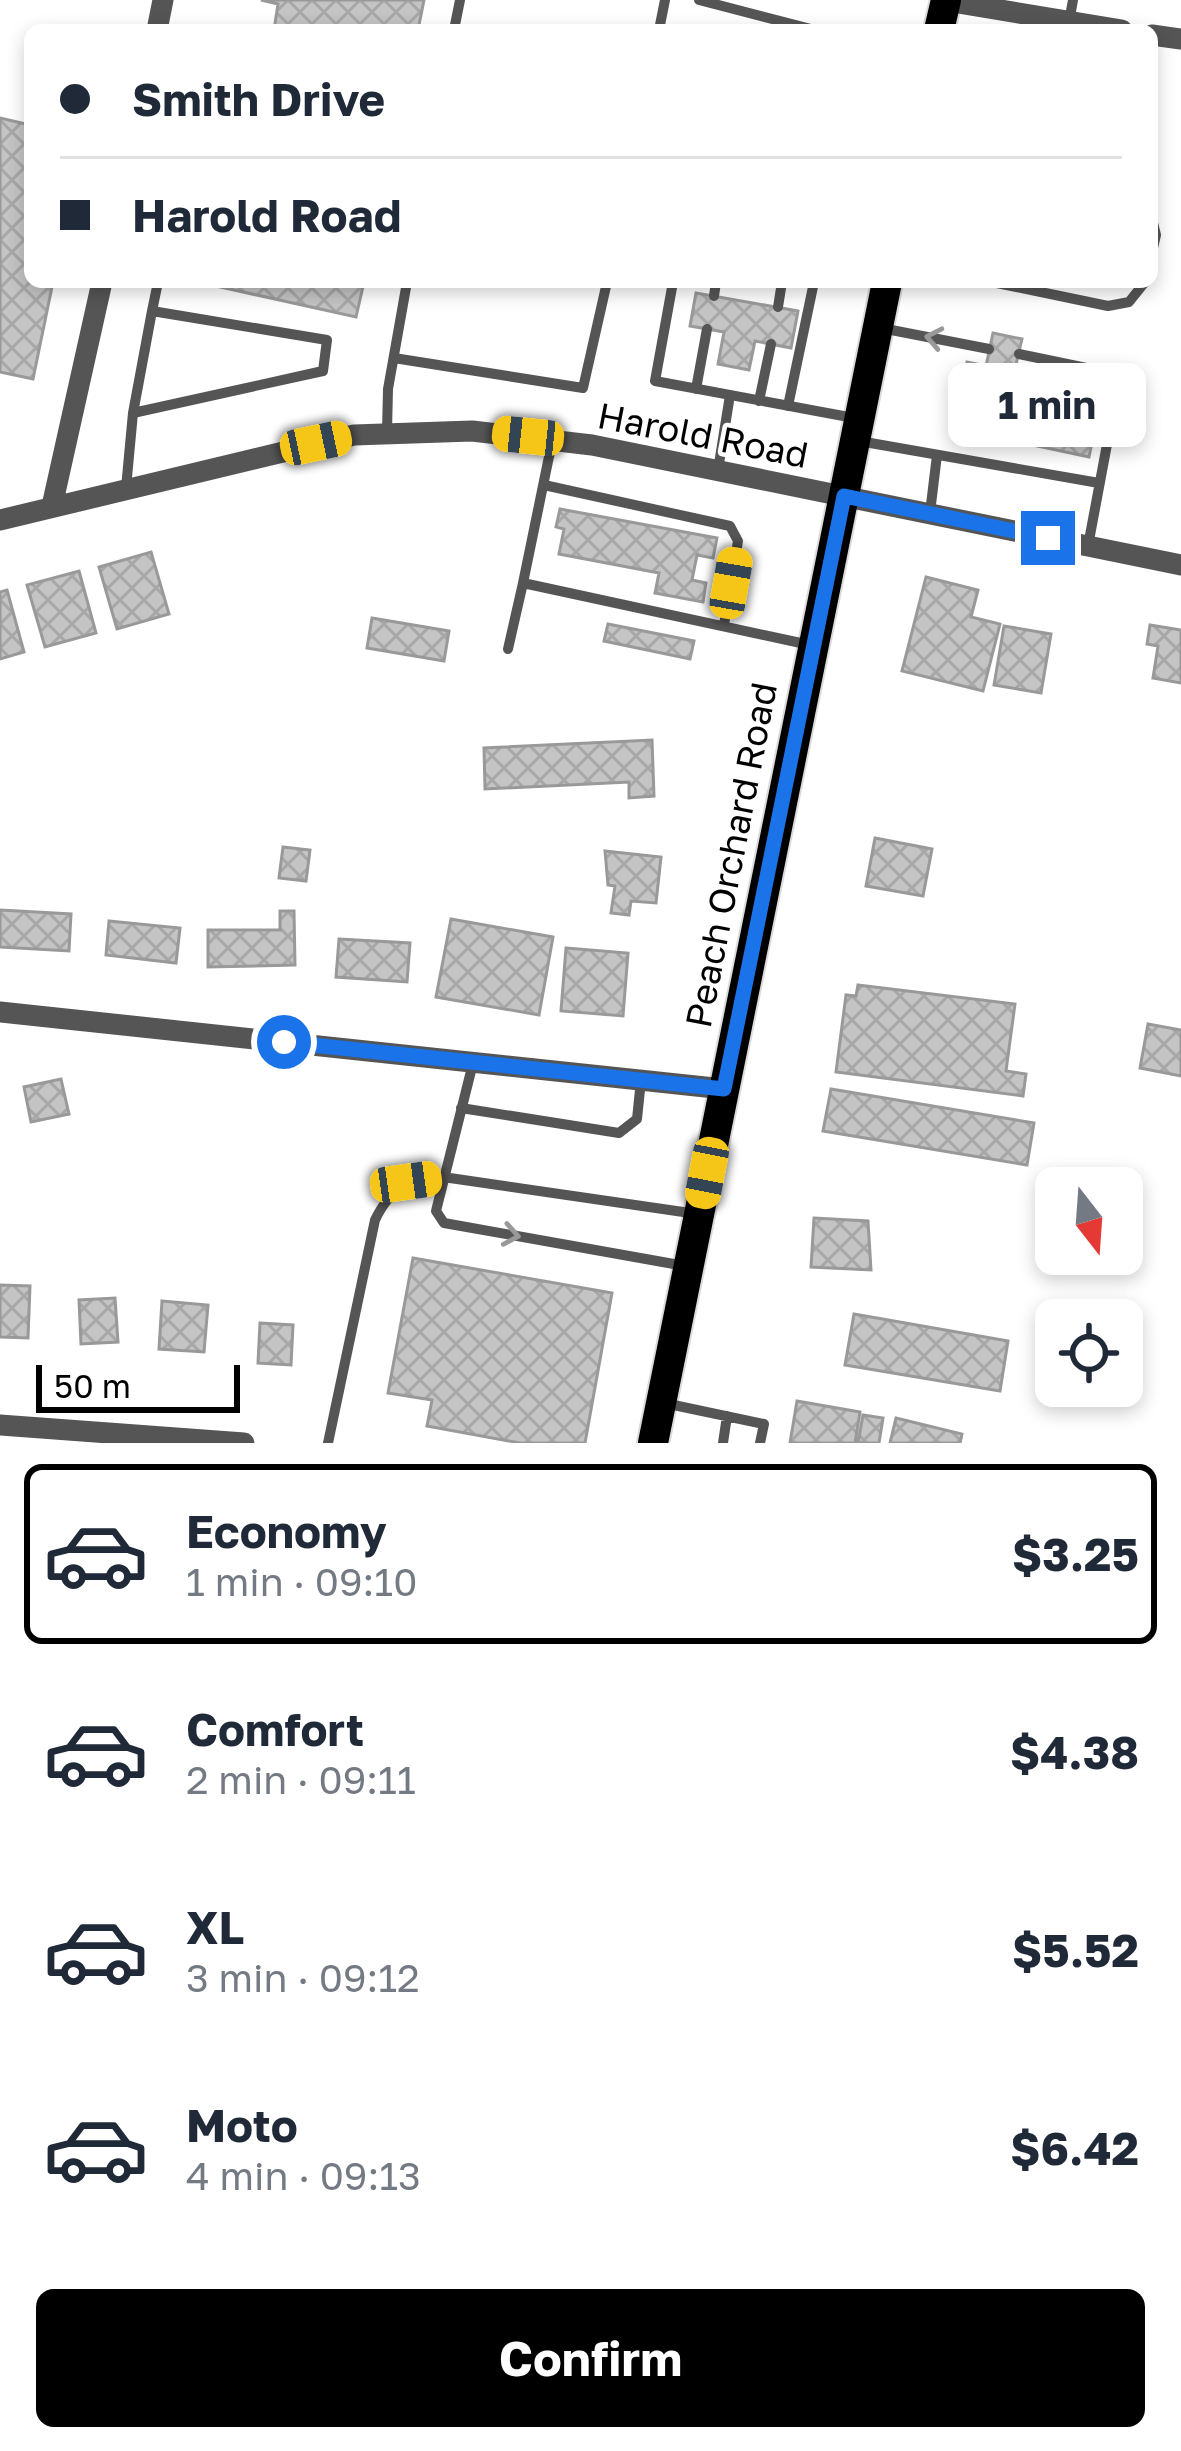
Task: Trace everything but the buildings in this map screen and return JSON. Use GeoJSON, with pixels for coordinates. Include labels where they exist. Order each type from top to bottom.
{"type":"FeatureCollection","features":[{"type":"Feature","properties":{"kind":"main road","name":"Peach Orchard Road"},"geometry":{"type":"LineString","coordinates":[[653,1443],[886,288]]}},
{"type":"Feature","properties":{"kind":"street"},"geometry":{"type":"LineString","coordinates":[[944,0],[1071,11],[1106,24]]}},
{"type":"Feature","properties":{"kind":"street"},"geometry":{"type":"LineString","coordinates":[[52,506],[100,288]]}},
{"type":"Feature","properties":{"kind":"street","name":"Harold Road"},"geometry":{"type":"LineString","coordinates":[[0,520],[278,452],[387,433],[472,430],[718,470],[1181,565]]}},
{"type":"Feature","properties":{"kind":"street"},"geometry":{"type":"LineString","coordinates":[[0,1012],[724,1089]]}},
{"type":"Feature","properties":{"kind":"street"},"geometry":{"type":"LineString","coordinates":[[0,1425],[244,1443]]}},
{"type":"Feature","properties":{"kind":"lane"},"geometry":{"type":"LineString","coordinates":[[699,0],[792,24]]}},
{"type":"Feature","properties":{"kind":"lane"},"geometry":{"type":"LineString","coordinates":[[126,488],[133,413],[157,288]]}},
{"type":"Feature","properties":{"kind":"lane"},"geometry":{"type":"LineString","coordinates":[[387,433],[406,288]]}},
{"type":"Feature","properties":{"kind":"lane"},"geometry":{"type":"LineString","coordinates":[[394,358],[583,388],[607,288]]}},
{"type":"Feature","properties":{"kind":"lane"},"geometry":{"type":"LineString","coordinates":[[672,288],[655,381],[788,406],[938,455],[1099,483]]}},
{"type":"Feature","properties":{"kind":"lane"},"geometry":{"type":"LineString","coordinates":[[714,296],[715,288]]}},
{"type":"Feature","properties":{"kind":"lane"},"geometry":{"type":"LineString","coordinates":[[778,307],[781,288]]}},
{"type":"Feature","properties":{"kind":"lane"},"geometry":{"type":"LineString","coordinates":[[788,406],[813,288]]}},
{"type":"Feature","properties":{"kind":"lane"},"geometry":{"type":"LineString","coordinates":[[1021,288],[1108,306],[1130,302],[1140,288]]}},
{"type":"Feature","properties":{"kind":"lane"},"geometry":{"type":"LineString","coordinates":[[133,413],[323,370],[327,340],[152,311]]}},
{"type":"Feature","properties":{"kind":"lane"},"geometry":{"type":"LineString","coordinates":[[878,327],[989,349]]}},
{"type":"Feature","properties":{"kind":"lane"},"geometry":{"type":"LineString","coordinates":[[696,389],[707,329]]}},
{"type":"Feature","properties":{"kind":"lane"},"geometry":{"type":"LineString","coordinates":[[759,401],[771,344]]}},
{"type":"Feature","properties":{"kind":"lane"},"geometry":{"type":"LineString","coordinates":[[1018,354],[1120,375],[1088,546]]}},
{"type":"Feature","properties":{"kind":"lane"},"geometry":{"type":"LineString","coordinates":[[718,470],[730,395]]}},
{"type":"Feature","properties":{"kind":"lane"},"geometry":{"type":"LineString","coordinates":[[508,649],[552,440]]}},
{"type":"Feature","properties":{"kind":"lane"},"geometry":{"type":"LineString","coordinates":[[930,513],[938,455]]}},
{"type":"Feature","properties":{"kind":"lane"},"geometry":{"type":"LineString","coordinates":[[544,485],[730,526],[739,541],[724,625]]}},
{"type":"Feature","properties":{"kind":"lane"},"geometry":{"type":"LineString","coordinates":[[523,583],[813,646]]}},
{"type":"Feature","properties":{"kind":"lane"},"geometry":{"type":"LineString","coordinates":[[473,1063],[436,1211],[444,1223],[688,1266]]}},
{"type":"Feature","properties":{"kind":"lane"},"geometry":{"type":"LineString","coordinates":[[461,1108],[619,1133],[637,1119],[641,1080]]}},
{"type":"Feature","properties":{"kind":"lane"},"geometry":{"type":"LineString","coordinates":[[328,1443],[375,1220],[388,1193],[406,1182],[443,1177],[699,1214]]}},
{"type":"Feature","properties":{"kind":"lane"},"geometry":{"type":"LineString","coordinates":[[661,1402],[764,1424],[760,1443]]}},
{"type":"Feature","properties":{"kind":"lane"},"geometry":{"type":"LineString","coordinates":[[723,1443],[727,1416]]}},
{"type":"Feature","properties":{"kind":"route"},"geometry":{"type":"LineString","coordinates":[[284,1042],[724,1089],[844,496],[1048,538]]}}]}
